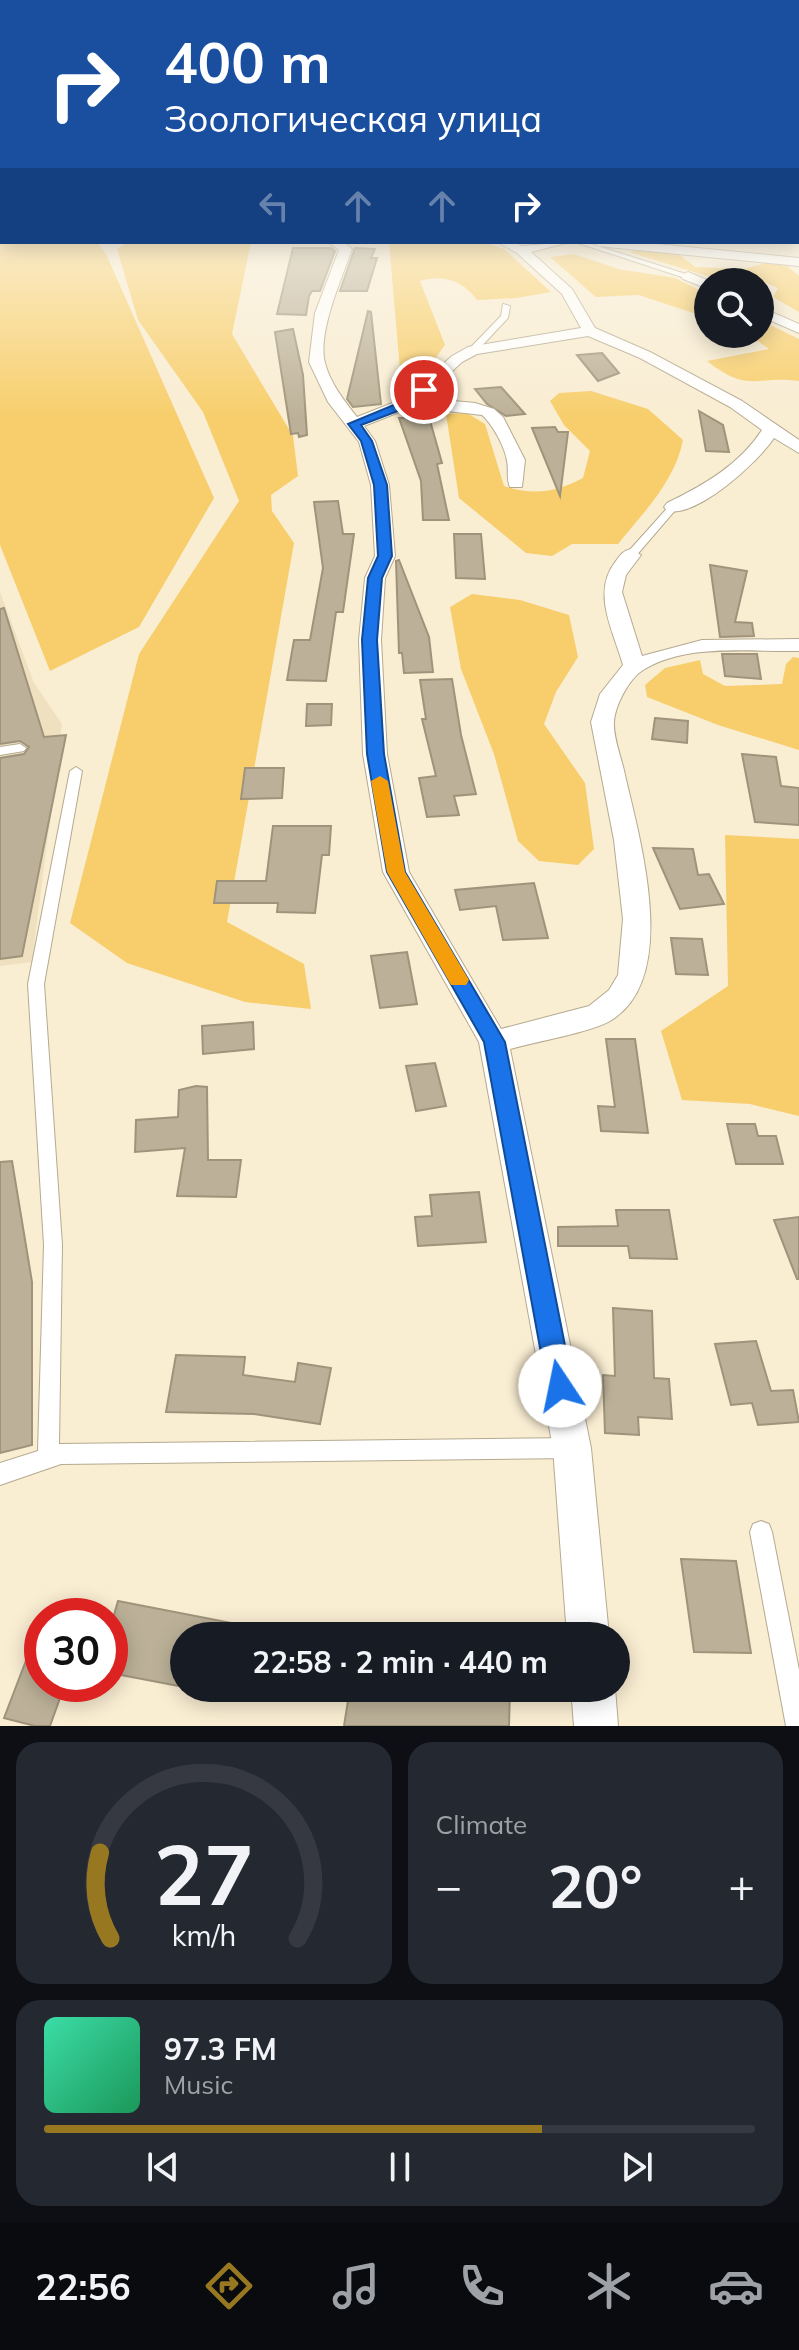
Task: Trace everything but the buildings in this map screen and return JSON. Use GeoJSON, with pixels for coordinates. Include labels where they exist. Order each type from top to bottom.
{"type":"FeatureCollection","features":[{"type":"Feature","properties":{"kind":"street"},"geometry":{"type":"LineString","coordinates":[[343,257],[322,313],[317,362],[336,402],[367,441],[380,485],[385,556],[375,578],[370,640],[375,754],[396,872],[494,1042],[572,1448],[587,1622]]}},
{"type":"Feature","properties":{"kind":"street"},"geometry":{"type":"LineString","coordinates":[[528,257],[567,292],[590,331]]}},
{"type":"Feature","properties":{"kind":"street"},"geometry":{"type":"LineString","coordinates":[[744,257],[799,262]]}},
{"type":"Feature","properties":{"kind":"street"},"geometry":{"type":"LineString","coordinates":[[688,276],[694,279]]}},
{"type":"Feature","properties":{"kind":"street"},"geometry":{"type":"LineString","coordinates":[[774,317],[799,329]]}},
{"type":"Feature","properties":{"kind":"street"},"geometry":{"type":"LineString","coordinates":[[354,424],[409,402],[457,359],[473,350],[590,331],[645,355],[723,397],[799,448]]}},
{"type":"Feature","properties":{"kind":"street"},"geometry":{"type":"LineString","coordinates":[[409,402],[488,412],[497,420],[516,460],[516,483]]}},
{"type":"Feature","properties":{"kind":"street"},"geometry":{"type":"LineString","coordinates":[[673,507],[703,493],[736,471],[762,444],[771,429]]}},
{"type":"Feature","properties":{"kind":"street"},"geometry":{"type":"LineString","coordinates":[[631,555],[616,574],[612,592],[634,666]]}},
{"type":"Feature","properties":{"kind":"street"},"geometry":{"type":"LineString","coordinates":[[494,1042],[599,1014],[619,997],[632,976],[637,919],[627,840],[602,722],[611,694],[634,666],[702,646],[799,645]]}},
{"type":"Feature","properties":{"kind":"street"},"geometry":{"type":"LineString","coordinates":[[594,1702],[596,1726]]}},
{"type":"Feature","properties":{"kind":"lane"},"geometry":{"type":"LineString","coordinates":[[625,257],[688,276]]}},
{"type":"Feature","properties":{"kind":"lane"},"geometry":{"type":"LineString","coordinates":[[473,350],[505,316],[506,306]]}},
{"type":"Feature","properties":{"kind":"lane"},"geometry":{"type":"LineString","coordinates":[[631,555],[673,507]]}},
{"type":"Feature","properties":{"kind":"lane"},"geometry":{"type":"LineString","coordinates":[[0,751],[20,748]]}},
{"type":"Feature","properties":{"kind":"lane"},"geometry":{"type":"LineString","coordinates":[[48,1458],[53,1245],[36,984],[76,771]]}},
{"type":"Feature","properties":{"kind":"lane"},"geometry":{"type":"LineString","coordinates":[[0,1474],[61,1454],[572,1448]]}},
{"type":"Feature","properties":{"kind":"lane"},"geometry":{"type":"LineString","coordinates":[[761,1532],[798,1726]]}},
{"type":"Feature","properties":{"kind":"shaded area"},"geometry":{"type":"Polygon","coordinates":[[[0,257],[107,257],[214,498],[139,627],[50,671],[0,545],[0,257]]]}},
{"type":"Feature","properties":{"kind":"shaded area"},"geometry":{"type":"Polygon","coordinates":[[[119,257],[248,257],[232,334],[293,436],[298,476],[271,495],[272,511],[294,543],[227,922],[304,964],[311,1009],[245,1002],[127,963],[70,923],[139,654],[239,501],[203,412],[138,320],[119,257]]]}},
{"type":"Feature","properties":{"kind":"shaded area"},"geometry":{"type":"Polygon","coordinates":[[[390,257],[512,257],[551,292],[477,300],[466,288],[452,281],[437,278],[420,281],[445,345],[423,375],[401,382],[390,257]]]}},
{"type":"Feature","properties":{"kind":"shaded area"},"geometry":{"type":"Polygon","coordinates":[[[550,257],[581,257],[618,269],[675,278],[694,287],[694,313],[639,295],[596,297],[550,257]]]}},
{"type":"Feature","properties":{"kind":"shaded area"},"geometry":{"type":"Polygon","coordinates":[[[644,257],[682,257],[695,267],[719,268],[694,268],[694,272],[644,257]]]}},
{"type":"Feature","properties":{"kind":"shaded area"},"geometry":{"type":"Polygon","coordinates":[[[766,263],[787,266],[799,276],[799,312],[774,298],[778,288],[774,286],[774,268],[747,268],[766,263]]]}},
{"type":"Feature","properties":{"kind":"shaded area"},"geometry":{"type":"Polygon","coordinates":[[[774,327],[799,339],[799,381],[743,380],[707,361],[774,348],[774,327]]]}},
{"type":"Feature","properties":{"kind":"shaded area"},"geometry":{"type":"Polygon","coordinates":[[[591,391],[648,409],[683,440],[679,455],[666,482],[618,544],[572,544],[552,556],[526,553],[459,498],[446,414],[467,413],[485,424],[504,486],[525,491],[545,491],[583,478],[590,451],[564,425],[550,401],[559,393],[591,391]]]}},
{"type":"Feature","properties":{"kind":"shaded area"},"geometry":{"type":"Polygon","coordinates":[[[0,592],[34,683],[62,724],[32,962],[0,966],[0,592]]]}},
{"type":"Feature","properties":{"kind":"shaded area"},"geometry":{"type":"Polygon","coordinates":[[[472,594],[520,600],[569,615],[578,657],[556,692],[544,724],[585,783],[594,849],[578,865],[539,861],[518,841],[494,754],[461,669],[450,607],[472,594]]]}},
{"type":"Feature","properties":{"kind":"shaded area"},"geometry":{"type":"Polygon","coordinates":[[[793,657],[799,658],[799,750],[718,725],[647,697],[645,685],[665,668],[700,660],[703,674],[725,686],[782,684],[786,664],[793,657]]]}},
{"type":"Feature","properties":{"kind":"shaded area"},"geometry":{"type":"Polygon","coordinates":[[[725,835],[799,839],[799,1116],[750,1104],[682,1100],[661,1031],[728,986],[725,835]]]}},
{"type":"Feature","properties":{"kind":"slow traffic"},"geometry":{"type":"LineString","coordinates":[[380,781],[396,872],[459,980]]}},
{"type":"Feature","properties":{"kind":"route"},"geometry":{"type":"LineString","coordinates":[[424,390],[410,402],[354,424],[367,441],[380,485],[385,556],[375,578],[370,640],[375,754],[396,872],[494,1042],[560,1386]]}}]}
